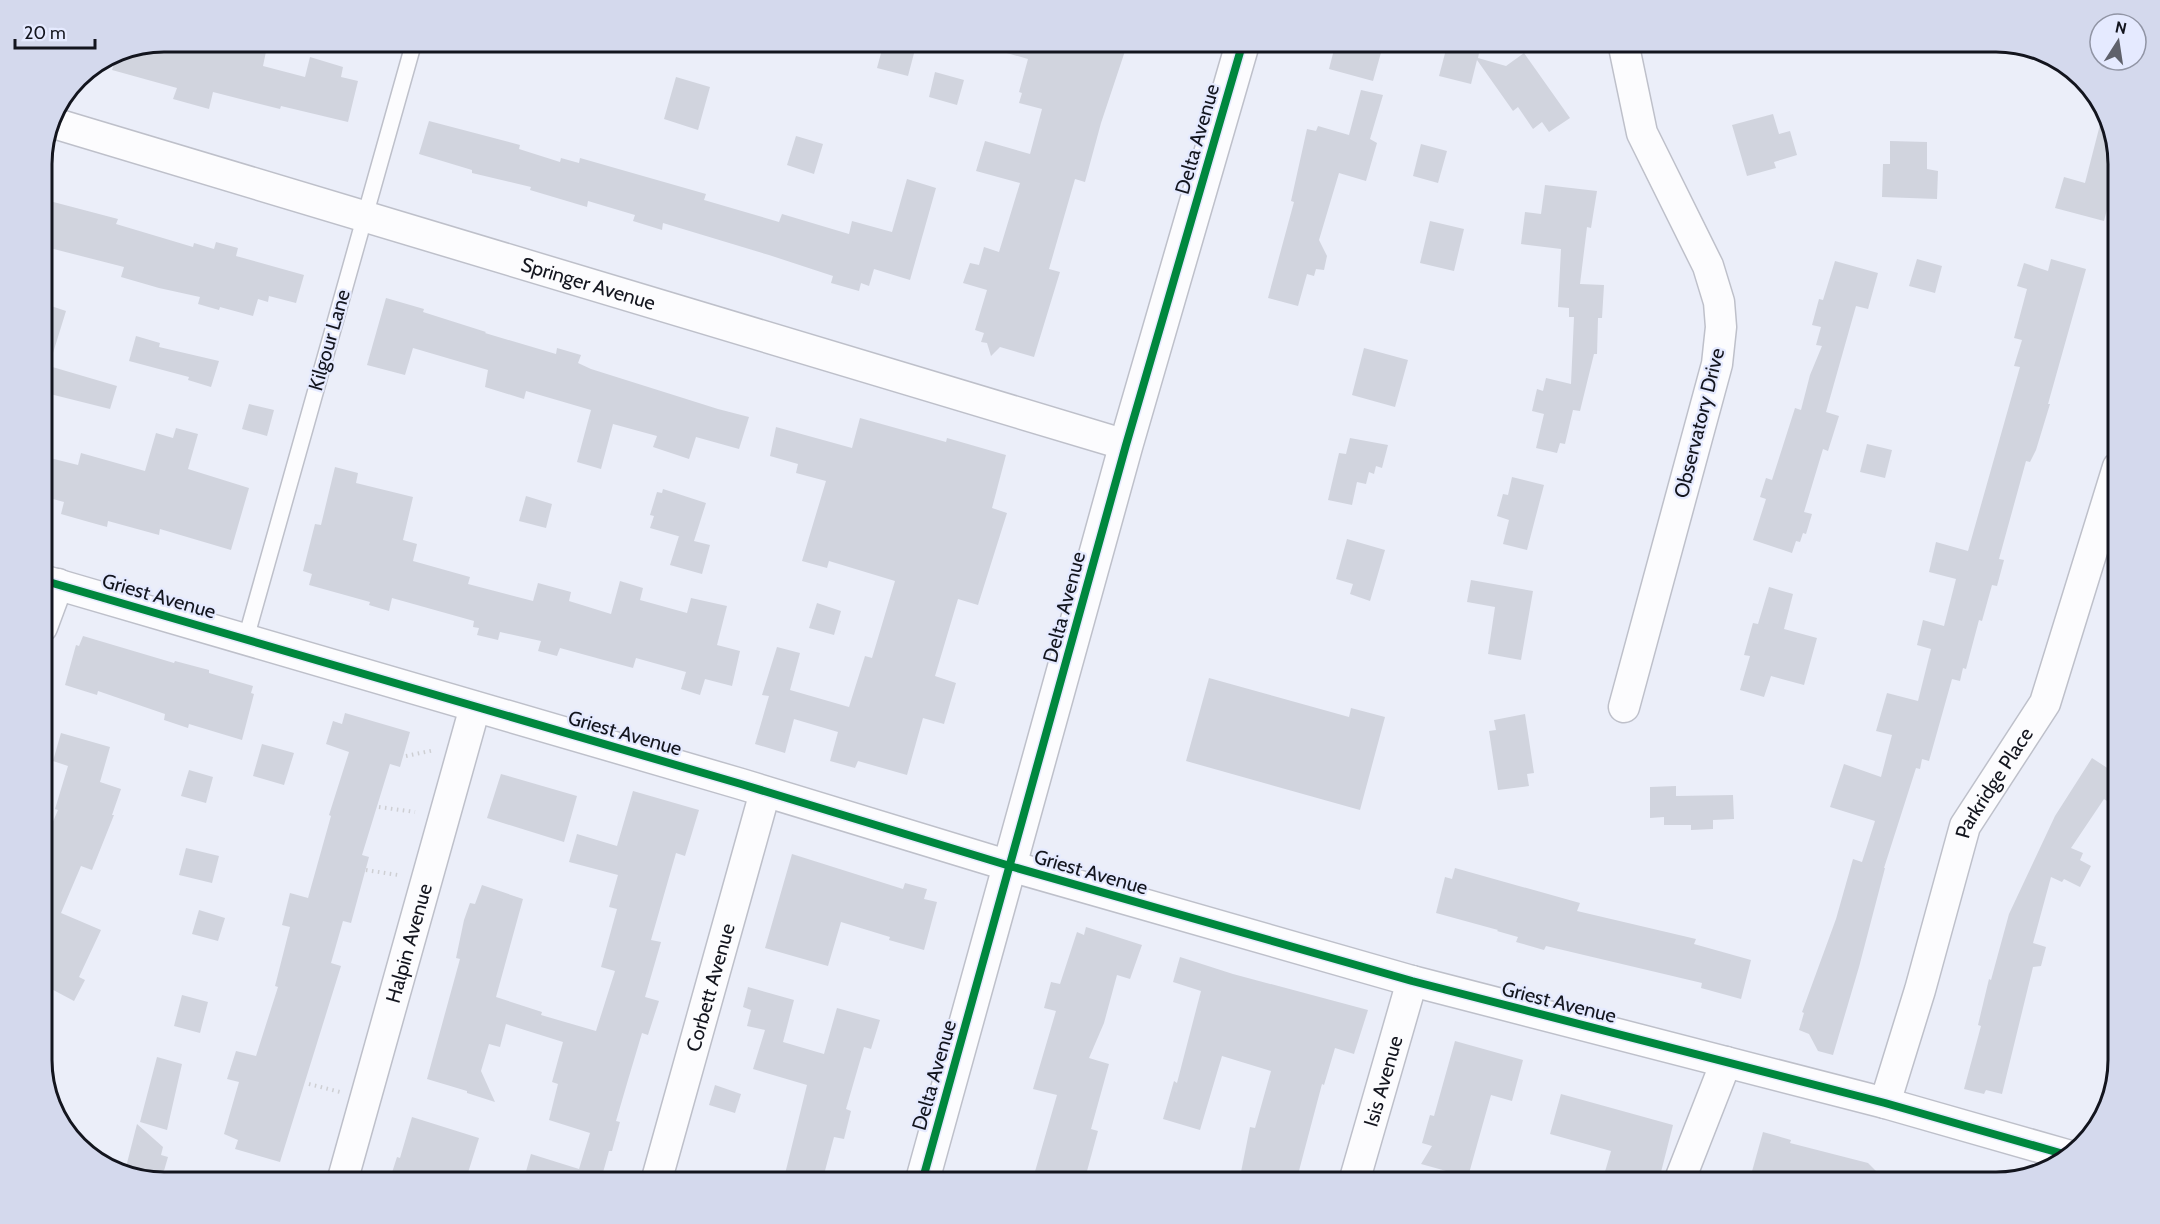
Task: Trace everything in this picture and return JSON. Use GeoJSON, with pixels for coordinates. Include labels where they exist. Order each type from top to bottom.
{"type":"FeatureCollection","features":[{"type":"Feature","properties":{"kind":"street","name":"Delta Avenue"},"geometry":{"type":"LineString","coordinates":[[925,1172],[1126,445],[1240,52]]}},
{"type":"Feature","properties":{"kind":"street","name":"Observatory Drive"},"geometry":{"type":"LineString","coordinates":[[1624,707],[1717,364],[1721,327],[1719,302],[1708,266],[1642,133],[1625,52]]}},
{"type":"Feature","properties":{"kind":"street","name":"Springer Avenue"},"geometry":{"type":"LineString","coordinates":[[60,125],[1126,445]]}},
{"type":"Feature","properties":{"kind":"street","name":"Parkridge Place"},"geometry":{"type":"LineString","coordinates":[[1885,1103],[1920,990],[1965,826],[2045,703],[2107,501]]}},
{"type":"Feature","properties":{"kind":"street","name":"Griest Avenue"},"geometry":{"type":"LineString","coordinates":[[53,583],[476,706],[1010,866],[1412,981],[1885,1103],[2058,1152]]}},
{"type":"Feature","properties":{"kind":"street","name":"Halpin Avenue"},"geometry":{"type":"LineString","coordinates":[[345,1172],[476,706]]}},
{"type":"Feature","properties":{"kind":"street","name":"Corbett Avenue"},"geometry":{"type":"LineString","coordinates":[[659,1172],[765,792]]}},
{"type":"Feature","properties":{"kind":"street","name":"Isis Avenue"},"geometry":{"type":"LineString","coordinates":[[1357,1172],[1412,981]]}},
{"type":"Feature","properties":{"kind":"street"},"geometry":{"type":"LineString","coordinates":[[1683,1172],[1726,1062]]}},
{"type":"Feature","properties":{"kind":"lane","name":"Kilgour Lane"},"geometry":{"type":"LineString","coordinates":[[246,638],[411,53]]}},
{"type":"Feature","properties":{"kind":"path"},"geometry":{"type":"LineString","coordinates":[[406,756],[436,750]]}},
{"type":"Feature","properties":{"kind":"path"},"geometry":{"type":"LineString","coordinates":[[379,807],[415,812]]}},
{"type":"Feature","properties":{"kind":"building"},"geometry":{"type":"Polygon","coordinates":[[[1125,52],[1101,123],[1085,182],[1075,179],[1049,269],[1060,272],[1034,357],[1000,347],[991,356],[987,343],[981,342],[984,333],[975,330],[987,290],[963,283],[970,263],[979,265],[984,247],[999,252],[1020,183],[976,171],[985,141],[1030,154],[1042,109],[1019,103],[1022,93],[1019,92],[1028,59],[1005,53],[1125,52]]]}},
{"type":"Feature","properties":{"kind":"building"},"geometry":{"type":"Polygon","coordinates":[[[1333,52],[1381,52],[1373,81],[1329,69],[1333,52]]]}},
{"type":"Feature","properties":{"kind":"building"},"geometry":{"type":"Polygon","coordinates":[[[1445,52],[1479,52],[1478,58],[1506,66],[1524,53],[1570,118],[1549,132],[1542,122],[1533,129],[1518,107],[1513,111],[1477,60],[1471,84],[1439,76],[1445,52]]]}},
{"type":"Feature","properties":{"kind":"building"},"geometry":{"type":"Polygon","coordinates":[[[157,53],[266,53],[263,66],[305,77],[310,57],[343,67],[341,77],[358,81],[348,122],[281,106],[280,109],[213,92],[209,109],[173,99],[177,88],[112,70],[114,65],[128,58],[157,53]]]}},
{"type":"Feature","properties":{"kind":"building"},"geometry":{"type":"Polygon","coordinates":[[[881,53],[914,53],[908,76],[877,68],[881,53]]]}},
{"type":"Feature","properties":{"kind":"building"},"geometry":{"type":"Polygon","coordinates":[[[935,72],[964,80],[957,105],[929,97],[935,72]]]}},
{"type":"Feature","properties":{"kind":"building"},"geometry":{"type":"Polygon","coordinates":[[[676,77],[710,87],[698,130],[664,119],[676,77]]]}},
{"type":"Feature","properties":{"kind":"building"},"geometry":{"type":"Polygon","coordinates":[[[1361,90],[1383,95],[1370,139],[1377,143],[1366,181],[1339,173],[1319,240],[1327,256],[1324,270],[1316,269],[1314,276],[1307,274],[1298,306],[1268,298],[1294,202],[1291,201],[1307,129],[1316,131],[1318,126],[1349,135],[1361,90]]]}},
{"type":"Feature","properties":{"kind":"building"},"geometry":{"type":"Polygon","coordinates":[[[1773,114],[1779,134],[1790,131],[1797,155],[1774,162],[1776,168],[1747,176],[1732,125],[1773,114]]]}},
{"type":"Feature","properties":{"kind":"building"},"geometry":{"type":"Polygon","coordinates":[[[429,121],[520,145],[519,149],[560,162],[561,158],[579,163],[580,158],[706,194],[704,200],[779,222],[782,214],[849,234],[852,221],[892,232],[907,179],[936,188],[910,280],[874,269],[869,286],[861,283],[859,291],[831,283],[833,276],[769,255],[663,223],[662,230],[633,221],[635,215],[588,201],[587,207],[530,190],[531,187],[472,173],[472,170],[419,154],[429,121]]]}},
{"type":"Feature","properties":{"kind":"building"},"geometry":{"type":"Polygon","coordinates":[[[2100,124],[2107,157],[2107,209],[2104,221],[2055,208],[2064,177],[2085,183],[2100,124]]]}},
{"type":"Feature","properties":{"kind":"building"},"geometry":{"type":"Polygon","coordinates":[[[796,136],[823,144],[814,174],[787,165],[796,136]]]}},
{"type":"Feature","properties":{"kind":"building"},"geometry":{"type":"Polygon","coordinates":[[[1890,141],[1927,142],[1927,169],[1938,171],[1937,199],[1882,197],[1883,164],[1890,164],[1890,141]]]}},
{"type":"Feature","properties":{"kind":"building"},"geometry":{"type":"Polygon","coordinates":[[[1421,144],[1447,151],[1438,183],[1413,176],[1421,144]]]}},
{"type":"Feature","properties":{"kind":"building"},"geometry":{"type":"Polygon","coordinates":[[[1545,185],[1597,191],[1591,228],[1587,227],[1580,284],[1604,285],[1602,318],[1598,318],[1597,354],[1594,354],[1580,411],[1573,410],[1565,444],[1560,443],[1557,453],[1536,448],[1544,414],[1532,411],[1537,389],[1543,391],[1546,378],[1571,384],[1574,317],[1569,317],[1569,308],[1558,307],[1561,249],[1521,244],[1525,212],[1541,214],[1545,185]]]}},
{"type":"Feature","properties":{"kind":"building"},"geometry":{"type":"Polygon","coordinates":[[[53,202],[118,219],[116,224],[193,247],[194,243],[214,249],[216,242],[238,248],[236,256],[304,275],[296,303],[269,296],[268,302],[258,299],[253,316],[198,304],[200,297],[121,277],[124,267],[53,249],[53,202]]]}},
{"type":"Feature","properties":{"kind":"building"},"geometry":{"type":"Polygon","coordinates":[[[1430,221],[1464,229],[1454,271],[1420,263],[1430,221]]]}},
{"type":"Feature","properties":{"kind":"building"},"geometry":{"type":"Polygon","coordinates":[[[1917,259],[1942,266],[1935,293],[1909,286],[1917,259]]]}},
{"type":"Feature","properties":{"kind":"building"},"geometry":{"type":"Polygon","coordinates":[[[2051,259],[2086,269],[2036,450],[2030,462],[2026,461],[1999,559],[2004,560],[1997,586],[1992,585],[1982,621],[1979,620],[1966,669],[1963,668],[1960,681],[1952,679],[1929,761],[1922,759],[1920,769],[1916,768],[1884,868],[1859,967],[1833,1055],[1818,1051],[1809,1034],[1799,1030],[1804,1013],[1802,1012],[1836,919],[1853,859],[1862,862],[1875,821],[1830,807],[1844,764],[1881,777],[1892,735],[1876,731],[1887,693],[1918,701],[1931,649],[1917,645],[1923,620],[1944,626],[1956,579],[1929,572],[1936,542],[1968,551],[2020,367],[2014,366],[2022,340],[2014,338],[2027,289],[2017,286],[2024,263],[2048,271],[2051,259]]]}},
{"type":"Feature","properties":{"kind":"building"},"geometry":{"type":"Polygon","coordinates":[[[1835,261],[1878,273],[1868,309],[1856,306],[1826,412],[1839,416],[1828,451],[1823,449],[1804,512],[1812,514],[1806,534],[1803,533],[1800,542],[1796,541],[1792,553],[1753,540],[1766,499],[1760,497],[1766,478],[1772,480],[1795,408],[1801,410],[1810,375],[1822,346],[1816,345],[1821,327],[1812,325],[1819,299],[1823,300],[1835,261]]]}},
{"type":"Feature","properties":{"kind":"building"},"geometry":{"type":"Polygon","coordinates":[[[386,298],[424,309],[423,312],[485,333],[556,354],[557,348],[581,355],[578,363],[591,369],[749,417],[739,449],[696,437],[689,459],[653,447],[657,436],[613,424],[601,469],[577,462],[591,410],[526,391],[524,399],[485,387],[488,370],[413,348],[405,375],[367,365],[386,298]]]}},
{"type":"Feature","properties":{"kind":"building"},"geometry":{"type":"Polygon","coordinates":[[[53,307],[66,311],[53,353],[53,307]]]}},
{"type":"Feature","properties":{"kind":"building"},"geometry":{"type":"Polygon","coordinates":[[[136,336],[160,343],[159,347],[219,361],[211,387],[188,380],[189,377],[129,361],[136,336]]]}},
{"type":"Feature","properties":{"kind":"building"},"geometry":{"type":"Polygon","coordinates":[[[1364,348],[1408,360],[1395,407],[1352,395],[1364,348]]]}},
{"type":"Feature","properties":{"kind":"building"},"geometry":{"type":"Polygon","coordinates":[[[53,367],[117,386],[110,409],[53,395],[53,367]]]}},
{"type":"Feature","properties":{"kind":"building"},"geometry":{"type":"Polygon","coordinates":[[[249,404],[274,410],[267,436],[242,429],[249,404]]]}},
{"type":"Feature","properties":{"kind":"building"},"geometry":{"type":"Polygon","coordinates":[[[860,418],[946,442],[947,438],[1006,455],[992,508],[1007,513],[978,605],[958,599],[935,676],[956,683],[944,724],[923,718],[907,775],[858,761],[855,768],[830,761],[838,732],[794,719],[785,753],[755,744],[769,696],[762,695],[777,647],[800,653],[790,690],[849,707],[865,656],[872,658],[895,581],[829,561],[827,568],[802,561],[826,481],[796,473],[798,464],[770,456],[776,427],[852,448],[860,418]]]}},
{"type":"Feature","properties":{"kind":"building"},"geometry":{"type":"Polygon","coordinates":[[[176,428],[198,434],[188,469],[249,488],[231,550],[160,529],[159,535],[108,521],[107,527],[61,514],[64,502],[53,499],[53,459],[78,465],[81,453],[145,471],[156,433],[173,438],[176,428]]]}},
{"type":"Feature","properties":{"kind":"building"},"geometry":{"type":"Polygon","coordinates":[[[1350,438],[1388,445],[1382,468],[1376,466],[1374,474],[1369,472],[1366,484],[1357,482],[1352,505],[1328,500],[1339,453],[1346,454],[1350,438]]]}},
{"type":"Feature","properties":{"kind":"building"},"geometry":{"type":"Polygon","coordinates":[[[1867,444],[1892,450],[1885,478],[1860,472],[1867,444]]]}},
{"type":"Feature","properties":{"kind":"building"},"geometry":{"type":"Polygon","coordinates":[[[335,467],[358,473],[356,483],[413,497],[403,540],[417,544],[413,561],[470,577],[468,584],[533,601],[538,583],[571,592],[569,601],[611,614],[620,581],[643,588],[640,600],[687,613],[691,598],[727,606],[717,645],[740,651],[732,686],[705,679],[700,695],[681,689],[686,672],[636,658],[633,668],[560,648],[557,656],[538,651],[541,641],[500,632],[498,640],[477,635],[479,628],[473,627],[474,621],[392,598],[389,611],[369,605],[370,602],[309,585],[312,574],[303,571],[315,524],[321,525],[335,467]]]}},
{"type":"Feature","properties":{"kind":"building"},"geometry":{"type":"Polygon","coordinates":[[[1512,477],[1544,485],[1527,550],[1503,544],[1509,520],[1497,516],[1503,494],[1508,495],[1512,477]]]}},
{"type":"Feature","properties":{"kind":"building"},"geometry":{"type":"Polygon","coordinates":[[[663,489],[706,503],[694,541],[710,545],[702,574],[670,565],[679,536],[650,528],[654,516],[650,515],[657,492],[662,493],[663,489]]]}},
{"type":"Feature","properties":{"kind":"building"},"geometry":{"type":"Polygon","coordinates":[[[526,496],[552,504],[546,528],[519,521],[526,496]]]}},
{"type":"Feature","properties":{"kind":"building"},"geometry":{"type":"Polygon","coordinates":[[[1347,539],[1385,550],[1370,601],[1350,594],[1353,584],[1336,579],[1347,539]]]}},
{"type":"Feature","properties":{"kind":"building"},"geometry":{"type":"Polygon","coordinates":[[[1471,580],[1533,591],[1521,660],[1488,654],[1495,607],[1467,602],[1471,580]]]}},
{"type":"Feature","properties":{"kind":"building"},"geometry":{"type":"Polygon","coordinates":[[[1769,587],[1793,594],[1784,629],[1817,638],[1804,685],[1771,676],[1764,697],[1740,690],[1750,656],[1744,655],[1753,623],[1758,624],[1769,587]]]}},
{"type":"Feature","properties":{"kind":"building"},"geometry":{"type":"Polygon","coordinates":[[[817,603],[841,611],[834,635],[809,628],[817,603]]]}},
{"type":"Feature","properties":{"kind":"building"},"geometry":{"type":"Polygon","coordinates":[[[83,636],[174,663],[175,661],[209,670],[209,673],[253,686],[251,693],[254,694],[242,740],[189,724],[188,728],[164,720],[165,714],[98,691],[97,695],[65,685],[76,645],[79,646],[83,636]]]}},
{"type":"Feature","properties":{"kind":"building"},"geometry":{"type":"Polygon","coordinates":[[[1209,678],[1349,717],[1351,708],[1385,717],[1360,810],[1186,761],[1209,678]]]}},
{"type":"Feature","properties":{"kind":"building"},"geometry":{"type":"Polygon","coordinates":[[[345,713],[410,732],[400,767],[390,764],[362,855],[369,857],[351,923],[343,921],[331,963],[341,966],[280,1162],[235,1149],[238,1140],[224,1134],[239,1082],[227,1079],[236,1051],[256,1056],[278,987],[275,986],[290,927],[282,925],[290,893],[308,898],[331,816],[329,815],[349,752],[326,744],[333,721],[342,724],[345,713]]]}},
{"type":"Feature","properties":{"kind":"building"},"geometry":{"type":"Polygon","coordinates":[[[1525,714],[1534,773],[1527,774],[1529,786],[1498,790],[1489,731],[1496,730],[1494,720],[1525,714]]]}},
{"type":"Feature","properties":{"kind":"building"},"geometry":{"type":"Polygon","coordinates":[[[61,733],[110,747],[100,782],[121,789],[112,815],[114,815],[92,870],[81,866],[61,913],[101,930],[79,977],[85,980],[74,1001],[53,990],[53,822],[58,810],[55,809],[68,766],[53,761],[61,733]]]}},
{"type":"Feature","properties":{"kind":"building"},"geometry":{"type":"Polygon","coordinates":[[[262,744],[294,753],[284,785],[253,776],[262,744]]]}},
{"type":"Feature","properties":{"kind":"building"},"geometry":{"type":"Polygon","coordinates":[[[2092,758],[2108,768],[2108,802],[2104,799],[2071,848],[2083,853],[2080,860],[2091,866],[2080,887],[2064,879],[2062,882],[2051,877],[2033,943],[2046,947],[2041,966],[2033,967],[2002,1094],[1986,1090],[1984,1094],[1964,1089],[1981,1026],[1978,1025],[1989,979],[1991,980],[2009,914],[2055,816],[2092,758]]]}},
{"type":"Feature","properties":{"kind":"building"},"geometry":{"type":"Polygon","coordinates":[[[189,770],[213,777],[206,803],[181,796],[189,770]]]}},
{"type":"Feature","properties":{"kind":"building"},"geometry":{"type":"Polygon","coordinates":[[[501,774],[577,796],[564,842],[487,818],[501,774]]]}},
{"type":"Feature","properties":{"kind":"building"},"geometry":{"type":"Polygon","coordinates":[[[1676,786],[1676,796],[1733,795],[1734,819],[1713,820],[1713,829],[1691,830],[1691,825],[1664,825],[1664,817],[1650,818],[1650,787],[1676,786]]]}},
{"type":"Feature","properties":{"kind":"building"},"geometry":{"type":"Polygon","coordinates":[[[633,791],[699,810],[685,856],[676,853],[651,940],[661,942],[645,997],[659,1001],[648,1035],[642,1033],[616,1121],[620,1122],[612,1151],[609,1151],[603,1172],[526,1172],[531,1154],[579,1169],[590,1133],[549,1120],[558,1084],[552,1082],[563,1042],[506,1024],[500,1047],[489,1044],[481,1071],[495,1102],[427,1079],[460,959],[456,958],[464,920],[470,903],[475,904],[482,885],[523,899],[496,997],[542,1012],[541,1015],[596,1031],[615,971],[601,967],[617,909],[609,907],[618,875],[569,862],[577,834],[617,846],[633,791]]]}},
{"type":"Feature","properties":{"kind":"building"},"geometry":{"type":"Polygon","coordinates":[[[186,848],[219,856],[212,883],[179,875],[186,848]]]}},
{"type":"Feature","properties":{"kind":"building"},"geometry":{"type":"Polygon","coordinates":[[[792,854],[903,889],[905,883],[927,889],[924,899],[937,902],[924,950],[841,922],[828,966],[765,948],[792,854]]]}},
{"type":"Feature","properties":{"kind":"building"},"geometry":{"type":"Polygon","coordinates":[[[1455,868],[1580,903],[1577,911],[1696,939],[1694,944],[1751,960],[1741,999],[1701,988],[1702,983],[1546,946],[1544,950],[1516,942],[1518,937],[1498,930],[1436,913],[1445,877],[1452,879],[1455,868]]]}},
{"type":"Feature","properties":{"kind":"building"},"geometry":{"type":"Polygon","coordinates":[[[199,910],[225,918],[218,941],[192,934],[199,910]]]}},
{"type":"Feature","properties":{"kind":"building"},"geometry":{"type":"Polygon","coordinates":[[[1086,927],[1142,945],[1130,979],[1117,975],[1104,1023],[1089,1058],[1109,1064],[1091,1129],[1098,1131],[1087,1172],[1035,1172],[1057,1095],[1033,1089],[1056,1011],[1044,1008],[1051,982],[1060,984],[1077,932],[1084,935],[1086,927]]]}},
{"type":"Feature","properties":{"kind":"building"},"geometry":{"type":"Polygon","coordinates":[[[1180,957],[1233,974],[1368,1010],[1354,1054],[1335,1048],[1324,1085],[1322,1084],[1299,1172],[1241,1172],[1250,1127],[1255,1128],[1271,1071],[1222,1056],[1200,1130],[1163,1119],[1174,1081],[1177,1083],[1201,991],[1173,982],[1180,957]]]}},
{"type":"Feature","properties":{"kind":"building"},"geometry":{"type":"Polygon","coordinates":[[[748,987],[794,1000],[783,1042],[824,1054],[837,1008],[880,1020],[871,1049],[864,1047],[846,1109],[851,1111],[844,1139],[834,1137],[825,1172],[785,1172],[807,1085],[753,1069],[765,1030],[747,1026],[751,1010],[743,1007],[748,987]]]}},
{"type":"Feature","properties":{"kind":"building"},"geometry":{"type":"Polygon","coordinates":[[[182,995],[208,1002],[200,1033],[174,1026],[182,995]]]}},
{"type":"Feature","properties":{"kind":"building"},"geometry":{"type":"Polygon","coordinates":[[[1455,1041],[1523,1060],[1512,1101],[1491,1095],[1469,1172],[1450,1172],[1421,1164],[1432,1146],[1422,1143],[1430,1115],[1434,1116],[1455,1041]]]}},
{"type":"Feature","properties":{"kind":"building"},"geometry":{"type":"Polygon","coordinates":[[[157,1057],[182,1064],[167,1130],[140,1122],[157,1057]]]}},
{"type":"Feature","properties":{"kind":"building"},"geometry":{"type":"Polygon","coordinates":[[[715,1085],[741,1094],[735,1113],[709,1105],[715,1085]]]}},
{"type":"Feature","properties":{"kind":"building"},"geometry":{"type":"Polygon","coordinates":[[[1561,1094],[1673,1125],[1661,1172],[1605,1172],[1611,1151],[1550,1134],[1561,1094]]]}},
{"type":"Feature","properties":{"kind":"building"},"geometry":{"type":"Polygon","coordinates":[[[412,1117],[479,1138],[468,1172],[392,1172],[397,1157],[400,1158],[412,1117]]]}},
{"type":"Feature","properties":{"kind":"building"},"geometry":{"type":"Polygon","coordinates":[[[137,1124],[163,1147],[161,1155],[168,1157],[164,1172],[127,1165],[137,1124]]]}},
{"type":"Feature","properties":{"kind":"building"},"geometry":{"type":"Polygon","coordinates":[[[1763,1132],[1791,1140],[1790,1143],[1868,1163],[1877,1172],[1752,1172],[1763,1132]]]}},
{"type":"Feature","properties":{"kind":"cycle path"},"geometry":{"type":"LineString","coordinates":[[925,1172],[1126,445],[1240,52]]}},
{"type":"Feature","properties":{"kind":"cycle path"},"geometry":{"type":"LineString","coordinates":[[53,583],[741,784],[1010,866],[1412,981],[1885,1103],[2058,1152]]}}]}
